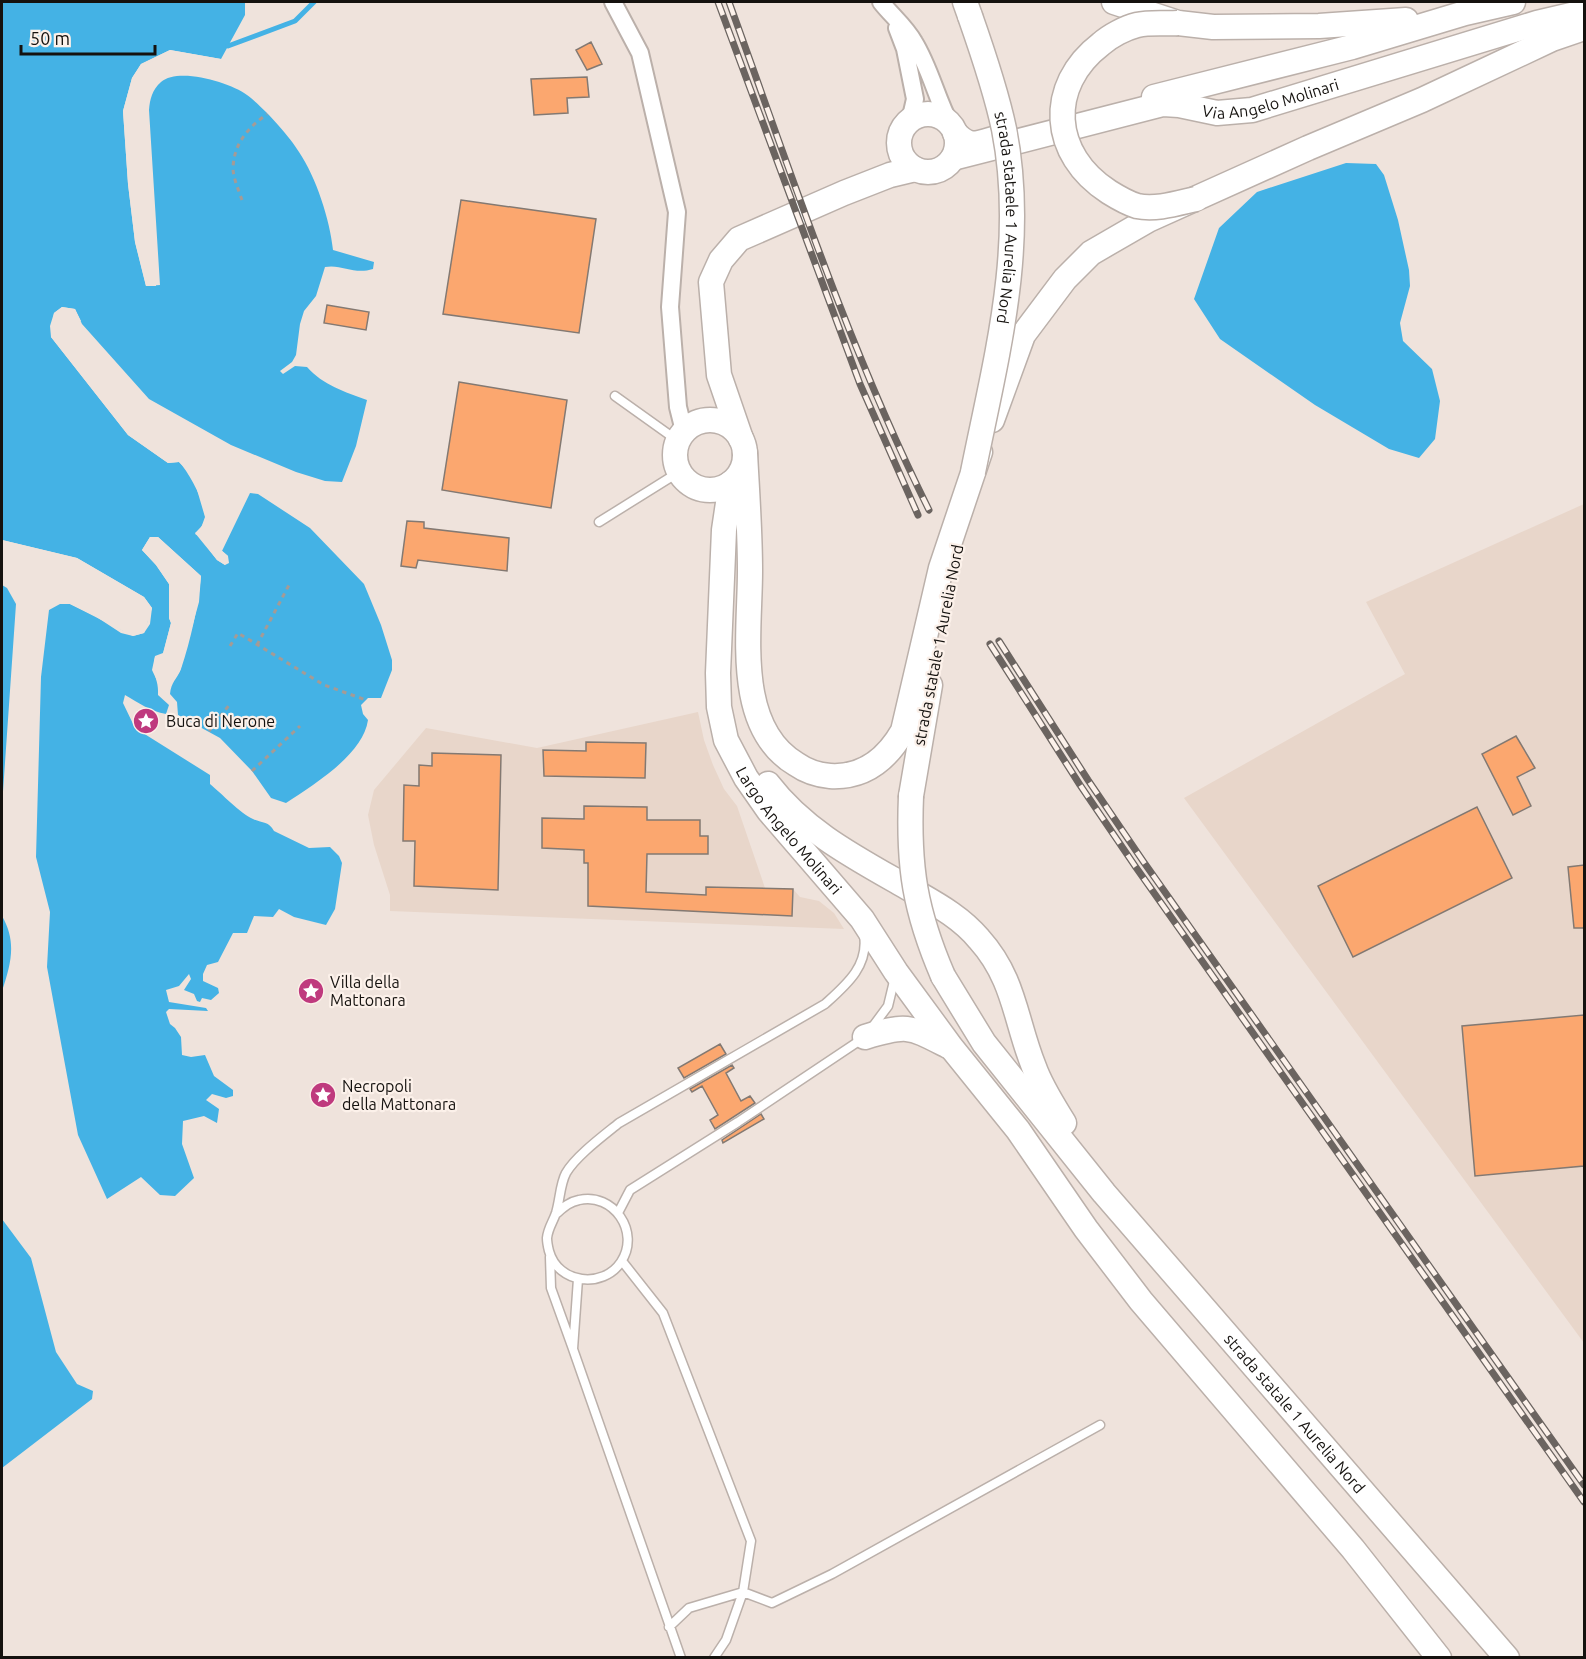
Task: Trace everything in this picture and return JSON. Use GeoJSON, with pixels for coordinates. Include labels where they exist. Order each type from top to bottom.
{"type":"FeatureCollection","features":[{"type":"Feature","properties":{"kind":"main road"},"geometry":{"type":"LineString","coordinates":[[1114,2],[1178,23]]}},
{"type":"Feature","properties":{"kind":"main road","name":"Via Angelo Molinari"},"geometry":{"type":"LineString","coordinates":[[953,128],[963,142],[971,144],[1352,47],[1465,13],[1511,2]]}},
{"type":"Feature","properties":{"kind":"main road","name":"strada stataele 1 Aurelia Nord"},"geometry":{"type":"LineString","coordinates":[[968,9],[993,86],[1004,130],[1011,181],[1012,229],[1012,257],[1007,302],[970,483]]}},
{"type":"Feature","properties":{"kind":"main road","name":"Via Angelo Molinari"},"geometry":{"type":"LineString","coordinates":[[953,158],[1163,104],[1217,113],[1252,110],[1537,23],[1584,12]]}},
{"type":"Feature","properties":{"kind":"main road"},"geometry":{"type":"LineString","coordinates":[[1196,199],[1160,206],[1138,206],[1097,184],[1069,150],[1061,122],[1064,97],[1072,75],[1085,56],[1109,38],[1136,25],[1178,23],[1213,27],[1319,26],[1391,22],[1465,13]]}},
{"type":"Feature","properties":{"kind":"main road"},"geometry":{"type":"LineString","coordinates":[[915,169],[902,156],[900,137],[904,128],[910,121],[926,114],[943,118],[953,128],[957,142],[953,158],[940,170],[915,169],[890,176],[844,193],[739,239],[721,260],[711,282],[719,375],[743,446],[750,569],[749,644],[754,702],[766,737],[780,753],[807,771],[832,776],[866,769],[893,749],[903,731],[941,568],[1023,335],[1065,279],[1091,253],[1148,220],[1422,100],[1552,39],[1584,28]]}},
{"type":"Feature","properties":{"kind":"main road"},"geometry":{"type":"LineString","coordinates":[[844,193],[900,147]]}},
{"type":"Feature","properties":{"kind":"main road"},"geometry":{"type":"LineString","coordinates":[[719,375],[675,451],[675,462],[723,530]]}},
{"type":"Feature","properties":{"kind":"main road"},"geometry":{"type":"LineString","coordinates":[[686,431],[717,421],[727,424],[743,446],[743,464],[739,474],[731,483],[708,490],[688,480]]}},
{"type":"Feature","properties":{"kind":"main road"},"geometry":{"type":"LineString","coordinates":[[731,483],[723,530],[718,673],[726,706],[738,738],[759,772],[780,799],[806,824],[849,855],[948,911],[979,938],[999,964],[1011,993],[1033,1066],[1069,1132],[1085,1169]]}},
{"type":"Feature","properties":{"kind":"main road","name":"strada statale 1 Aurelia Nord"},"geometry":{"type":"LineString","coordinates":[[970,483],[933,664],[911,796],[909,838],[913,880],[927,936],[943,976],[984,1043],[1085,1169],[1507,1658]]}},
{"type":"Feature","properties":{"kind":"main road","name":"Largo Angelo Molinari"},"geometry":{"type":"LineString","coordinates":[[718,673],[719,707],[726,740],[746,778],[769,811],[862,920],[896,972],[951,1047],[1018,1130],[1086,1229],[1141,1301],[1353,1549],[1439,1658]]}},
{"type":"Feature","properties":{"kind":"main road"},"geometry":{"type":"LineString","coordinates":[[865,1037],[895,1028],[915,1029],[951,1047]]}},
{"type":"Feature","properties":{"kind":"street"},"geometry":{"type":"LineString","coordinates":[[613,2],[640,53],[677,212],[670,307],[678,407],[686,431]]}},
{"type":"Feature","properties":{"kind":"street"},"geometry":{"type":"LineString","coordinates":[[884,5],[898,31],[910,73],[915,99],[910,121]]}},
{"type":"Feature","properties":{"kind":"street"},"geometry":{"type":"LineString","coordinates":[[884,5],[913,40],[929,71],[941,107],[953,128]]}},
{"type":"Feature","properties":{"kind":"lane"},"geometry":{"type":"LineString","coordinates":[[615,396],[686,431]]}},
{"type":"Feature","properties":{"kind":"lane"},"geometry":{"type":"LineString","coordinates":[[600,522],[688,480]]}},
{"type":"Feature","properties":{"kind":"lane"},"geometry":{"type":"LineString","coordinates":[[681,1658],[551,1288],[547,1240],[549,1226],[556,1214],[566,1173],[589,1148],[619,1123],[825,1004],[850,982],[861,963],[866,945],[862,920]]}},
{"type":"Feature","properties":{"kind":"lane"},"geometry":{"type":"LineString","coordinates":[[618,1212],[630,1190],[738,1122],[865,1037],[888,1006],[896,972]]}},
{"type":"Feature","properties":{"kind":"lane"},"geometry":{"type":"LineString","coordinates":[[549,1254],[556,1266],[566,1274],[578,1279],[590,1280],[603,1277],[614,1270],[622,1261],[627,1249],[628,1237],[625,1224],[618,1212],[607,1204],[594,1199],[579,1200],[566,1205],[556,1214]]}},
{"type":"Feature","properties":{"kind":"lane"},"geometry":{"type":"LineString","coordinates":[[622,1261],[663,1313],[751,1541],[743,1592],[726,1640],[714,1658]]}},
{"type":"Feature","properties":{"kind":"lane"},"geometry":{"type":"LineString","coordinates":[[573,1349],[578,1279]]}},
{"type":"Feature","properties":{"kind":"lane"},"geometry":{"type":"LineString","coordinates":[[669,1627],[689,1608],[743,1592],[772,1603],[832,1574],[1100,1425]]}},
{"type":"Feature","properties":{"kind":"path"},"geometry":{"type":"LineString","coordinates":[[242,200],[233,169],[240,139],[267,114]]}},
{"type":"Feature","properties":{"kind":"path"},"geometry":{"type":"LineString","coordinates":[[257,645],[289,585]]}},
{"type":"Feature","properties":{"kind":"path"},"geometry":{"type":"LineString","coordinates":[[230,646],[238,633],[324,685],[366,700]]}},
{"type":"Feature","properties":{"kind":"path"},"geometry":{"type":"LineString","coordinates":[[208,731],[230,704]]}},
{"type":"Feature","properties":{"kind":"path"},"geometry":{"type":"LineString","coordinates":[[252,771],[300,726]]}},
{"type":"Feature","properties":{"kind":"shaded area"},"geometry":{"type":"Polygon","coordinates":[[[1584,504],[1584,1343],[1184,798],[1405,674],[1366,602],[1584,504]]]}},
{"type":"Feature","properties":{"kind":"shaded area"},"geometry":{"type":"Polygon","coordinates":[[[698,712],[704,740],[713,765],[724,789],[737,806],[765,888],[793,889],[800,897],[819,901],[834,913],[844,929],[390,911],[390,895],[374,845],[368,815],[374,790],[426,728],[537,748],[698,712]]]}},
{"type":"Feature","properties":{"kind":"water"},"geometry":{"type":"Polygon","coordinates":[[[2,2],[245,2],[245,15],[221,59],[170,50],[141,64],[132,78],[123,111],[135,242],[146,286],[160,285],[150,102],[161,82],[179,76],[204,78],[229,85],[247,95],[260,106],[289,137],[305,162],[325,212],[333,250],[374,262],[373,269],[366,271],[325,267],[316,296],[304,311],[296,355],[292,362],[280,371],[283,374],[295,366],[307,367],[327,383],[367,400],[356,446],[342,482],[325,481],[296,472],[231,445],[149,399],[82,324],[75,309],[62,307],[54,313],[51,337],[128,435],[168,463],[179,462],[187,473],[196,488],[205,512],[204,522],[195,533],[217,560],[225,565],[228,556],[222,551],[250,493],[258,494],[310,528],[364,584],[392,660],[392,670],[381,698],[368,698],[361,705],[363,714],[368,720],[364,733],[347,757],[286,803],[271,798],[252,771],[220,738],[178,715],[177,702],[170,694],[188,646],[201,576],[158,537],[150,537],[142,550],[169,584],[171,623],[163,654],[155,657],[154,668],[158,695],[169,705],[166,714],[160,713],[125,695],[123,703],[135,728],[210,775],[210,784],[248,816],[268,824],[274,831],[309,848],[330,847],[342,863],[335,909],[326,925],[294,917],[279,909],[273,917],[254,916],[247,933],[233,933],[218,962],[207,965],[203,981],[218,988],[219,993],[211,1000],[202,998],[200,1002],[197,1001],[194,994],[184,990],[191,979],[189,974],[179,986],[166,990],[169,1002],[206,1008],[208,1011],[169,1009],[166,1012],[170,1024],[181,1037],[182,1055],[191,1057],[205,1055],[214,1076],[233,1090],[233,1096],[226,1098],[212,1094],[206,1100],[219,1109],[217,1123],[204,1116],[183,1121],[182,1144],[194,1178],[175,1196],[160,1195],[141,1177],[107,1199],[78,1135],[47,967],[50,912],[36,857],[41,677],[49,610],[60,604],[70,604],[133,636],[144,633],[152,608],[144,597],[77,558],[2,540],[2,2]]]}},
{"type":"Feature","properties":{"kind":"water"},"geometry":{"type":"Polygon","coordinates":[[[1346,163],[1376,164],[1384,175],[1398,220],[1409,270],[1410,286],[1400,323],[1403,341],[1432,369],[1440,401],[1435,439],[1419,458],[1389,449],[1315,405],[1220,339],[1194,299],[1219,228],[1257,192],[1346,163]]]}},
{"type":"Feature","properties":{"kind":"water"},"geometry":{"type":"Polygon","coordinates":[[[2,585],[7,588],[16,604],[2,806],[2,585]]]}},
{"type":"Feature","properties":{"kind":"water"},"geometry":{"type":"Polygon","coordinates":[[[2,916],[10,935],[11,953],[2,991],[2,916]]]}},
{"type":"Feature","properties":{"kind":"water"},"geometry":{"type":"Polygon","coordinates":[[[2,1219],[31,1258],[56,1352],[77,1384],[93,1391],[92,1399],[2,1468],[2,1219]]]}},
{"type":"Feature","properties":{"kind":"pier"},"geometry":{"type":"Polygon","coordinates":[[[170,50],[221,59],[219,62],[171,53],[143,66],[135,79],[126,112],[138,241],[148,283],[156,283],[156,286],[146,286],[135,242],[123,111],[132,78],[141,64],[170,50]]]}},
{"type":"Feature","properties":{"kind":"pier"},"geometry":{"type":"Polygon","coordinates":[[[62,307],[75,309],[81,321],[78,322],[73,312],[63,310],[57,314],[53,326],[54,336],[130,433],[169,460],[181,460],[190,469],[197,482],[208,517],[200,533],[219,558],[226,561],[220,549],[228,556],[229,563],[225,565],[217,560],[195,534],[201,528],[205,517],[195,483],[188,471],[179,462],[168,463],[128,435],[51,337],[50,326],[54,313],[62,307]]]}},
{"type":"Feature","properties":{"kind":"pier"},"geometry":{"type":"Polygon","coordinates":[[[150,537],[158,537],[201,576],[199,602],[180,671],[168,686],[178,670],[196,602],[198,577],[157,540],[152,540],[146,550],[159,563],[172,583],[174,624],[166,655],[158,659],[155,670],[162,684],[158,695],[159,685],[152,670],[155,656],[163,653],[171,623],[169,584],[142,550],[150,537]]]}},
{"type":"Feature","properties":{"kind":"pier"},"geometry":{"type":"Polygon","coordinates":[[[2,540],[77,558],[144,597],[152,608],[150,624],[144,633],[133,636],[121,633],[95,616],[70,604],[74,602],[122,630],[133,633],[142,630],[147,623],[149,609],[142,600],[76,561],[2,543],[2,540]]]}},
{"type":"Feature","properties":{"kind":"building"},"geometry":{"type":"Polygon","coordinates":[[[591,42],[602,64],[587,70],[576,50],[591,42]]]}},
{"type":"Feature","properties":{"kind":"building"},"geometry":{"type":"Polygon","coordinates":[[[587,77],[589,97],[567,98],[568,113],[534,115],[531,79],[587,77]]]}},
{"type":"Feature","properties":{"kind":"building"},"geometry":{"type":"Polygon","coordinates":[[[461,200],[596,219],[579,333],[443,314],[461,200]]]}},
{"type":"Feature","properties":{"kind":"building"},"geometry":{"type":"Polygon","coordinates":[[[327,305],[369,312],[366,330],[324,323],[327,305]]]}},
{"type":"Feature","properties":{"kind":"building"},"geometry":{"type":"Polygon","coordinates":[[[459,382],[567,400],[551,508],[442,490],[459,382]]]}},
{"type":"Feature","properties":{"kind":"building"},"geometry":{"type":"Polygon","coordinates":[[[407,521],[424,522],[424,528],[509,538],[507,571],[418,560],[416,568],[401,566],[407,521]]]}},
{"type":"Feature","properties":{"kind":"building"},"geometry":{"type":"Polygon","coordinates":[[[1516,736],[1535,768],[1517,777],[1531,806],[1513,815],[1482,754],[1516,736]]]}},
{"type":"Feature","properties":{"kind":"building"},"geometry":{"type":"Polygon","coordinates":[[[586,742],[646,743],[645,778],[544,776],[543,750],[586,751],[586,742]]]}},
{"type":"Feature","properties":{"kind":"building"},"geometry":{"type":"Polygon","coordinates":[[[432,753],[501,755],[498,890],[414,886],[415,841],[403,841],[404,785],[419,786],[419,765],[432,766],[432,753]]]}},
{"type":"Feature","properties":{"kind":"building"},"geometry":{"type":"Polygon","coordinates":[[[584,806],[647,807],[647,820],[700,820],[700,836],[708,836],[708,854],[647,854],[646,892],[706,895],[706,887],[793,889],[792,916],[588,906],[588,863],[584,863],[584,850],[542,848],[542,818],[584,819],[584,806]]]}},
{"type":"Feature","properties":{"kind":"building"},"geometry":{"type":"Polygon","coordinates":[[[1477,807],[1512,878],[1353,957],[1318,886],[1477,807]]]}},
{"type":"Feature","properties":{"kind":"building"},"geometry":{"type":"Polygon","coordinates":[[[1584,865],[1584,928],[1574,928],[1568,867],[1584,865]]]}},
{"type":"Feature","properties":{"kind":"building"},"geometry":{"type":"Polygon","coordinates":[[[1584,1015],[1584,1166],[1475,1176],[1462,1026],[1584,1015]]]}},
{"type":"Feature","properties":{"kind":"building"},"geometry":{"type":"Polygon","coordinates":[[[720,1044],[726,1054],[684,1078],[678,1068],[720,1044]]]}},
{"type":"Feature","properties":{"kind":"building"},"geometry":{"type":"Polygon","coordinates":[[[732,1065],[734,1068],[726,1073],[741,1101],[750,1096],[755,1103],[715,1129],[710,1120],[718,1115],[702,1086],[692,1092],[690,1089],[732,1065]]]}},
{"type":"Feature","properties":{"kind":"building"},"geometry":{"type":"Polygon","coordinates":[[[761,1114],[764,1119],[723,1143],[722,1140],[761,1114]]]}},
{"type":"Feature","properties":{"kind":"waterway"},"geometry":{"type":"LineString","coordinates":[[228,46],[295,21],[314,2]]}},
{"type":"Feature","properties":{"kind":"railway"},"geometry":{"type":"LineString","coordinates":[[718,2],[860,384],[918,515]]}},
{"type":"Feature","properties":{"kind":"railway"},"geometry":{"type":"LineString","coordinates":[[729,2],[846,323],[929,510]]}},
{"type":"Feature","properties":{"kind":"railway"},"geometry":{"type":"LineString","coordinates":[[999,641],[1143,861],[1584,1485]]}},
{"type":"Feature","properties":{"kind":"railway"},"geometry":{"type":"LineString","coordinates":[[990,644],[1135,866],[1584,1502]]}},
{"type":"Feature","properties":{"kind":"place","name":"Buca di Nerone"},"geometry":{"type":"Point","coordinates":[146,721]}},
{"type":"Feature","properties":{"kind":"place","name":"Villa della Mattonara"},"geometry":{"type":"Point","coordinates":[311,991]}},
{"type":"Feature","properties":{"kind":"place","name":"Necropoli della Mattonara"},"geometry":{"type":"Point","coordinates":[323,1095]}}]}
